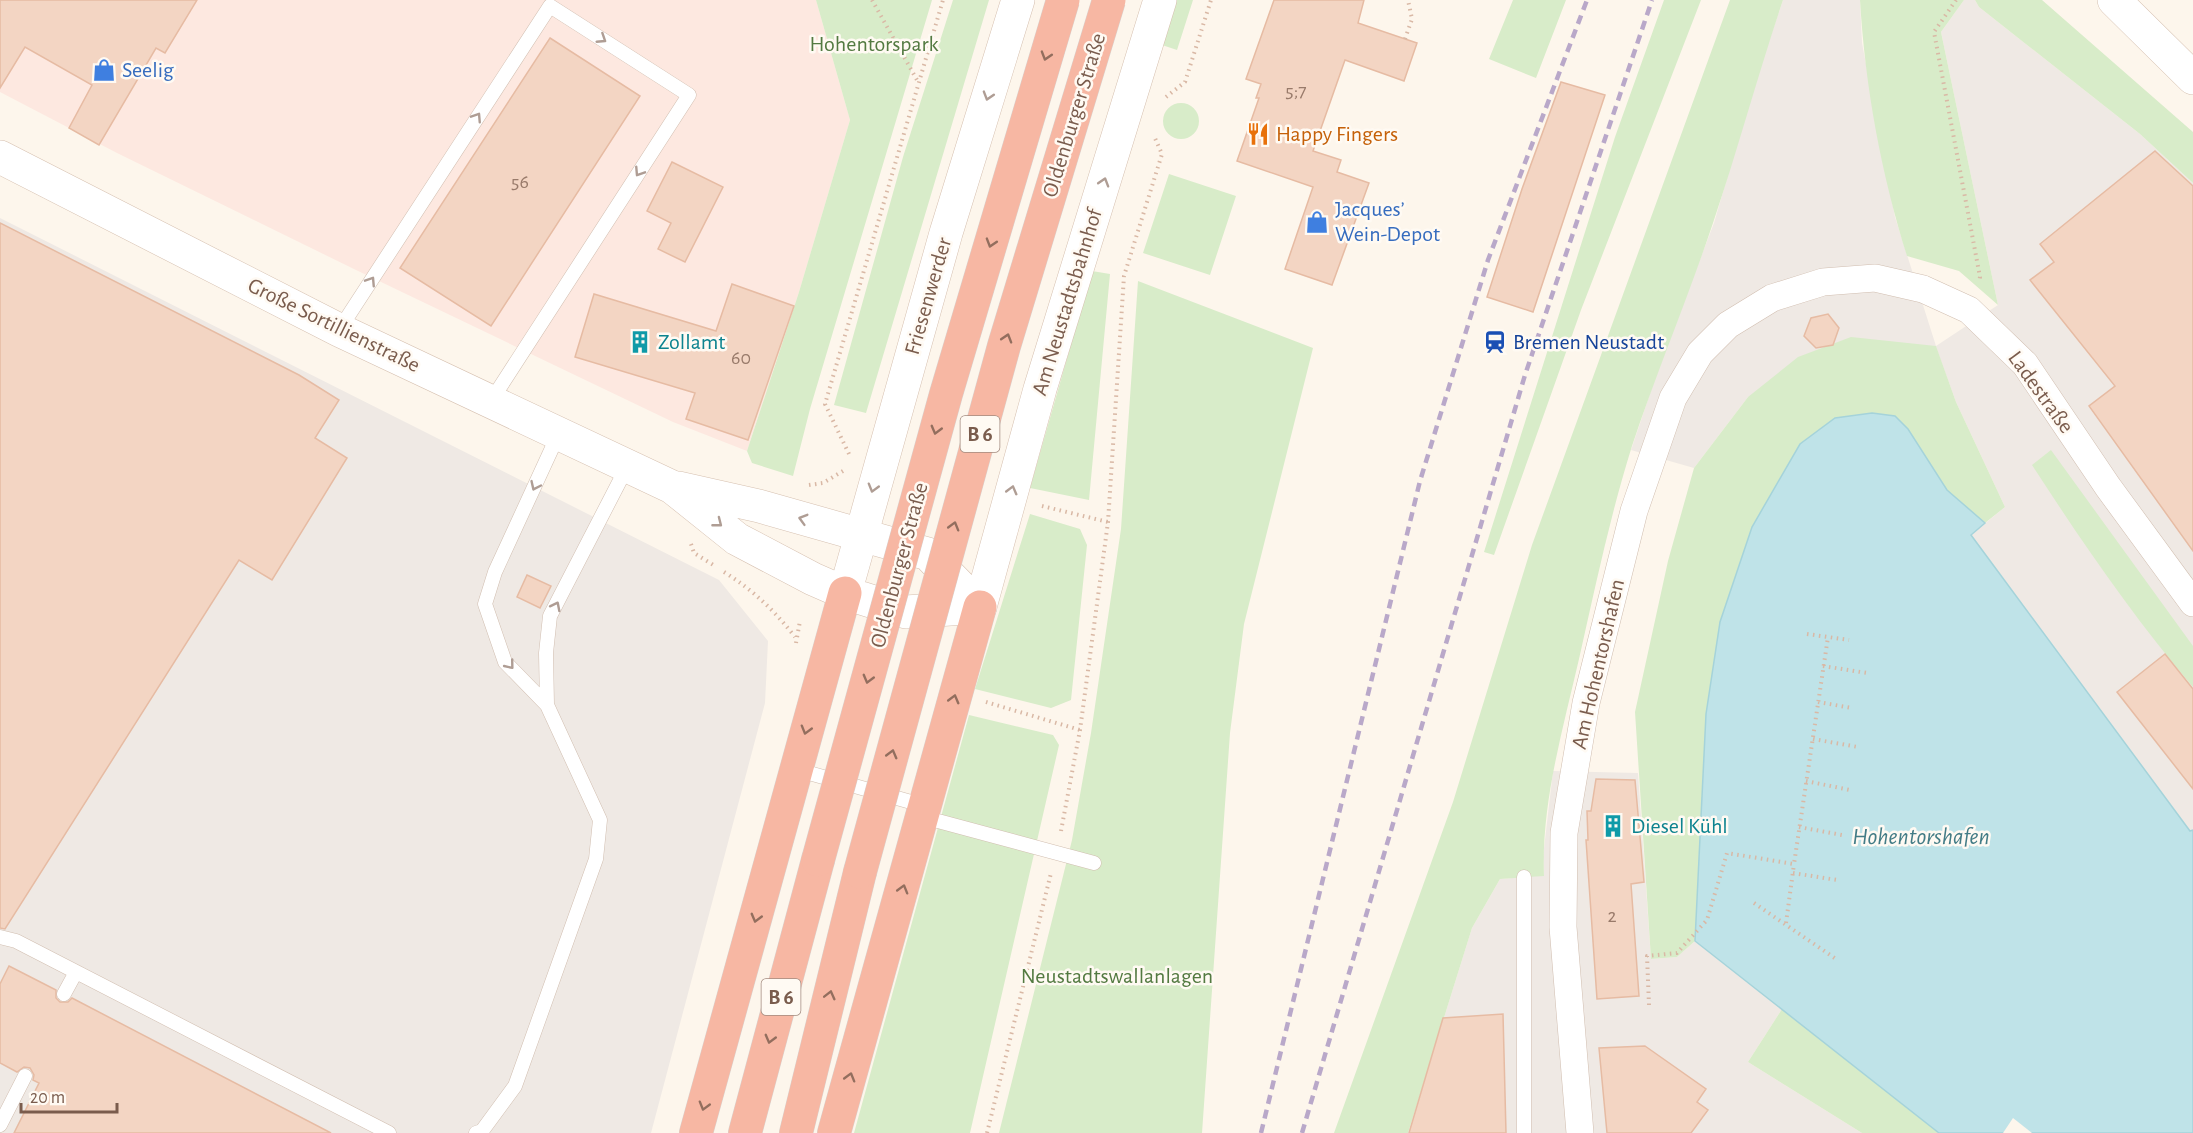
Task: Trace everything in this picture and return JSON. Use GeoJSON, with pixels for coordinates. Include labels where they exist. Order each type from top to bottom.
{"type":"FeatureCollection","features":[{"type":"Feature","properties":{"kind":"highway","name":"Oldenburger Straße"},"geometry":{"type":"LineString","coordinates":[[745,1133],[946,394],[1063,0]]}},
{"type":"Feature","properties":{"kind":"highway","name":"Oldenburger Straße"},"geometry":{"type":"LineString","coordinates":[[796,1133],[860,872],[1001,358],[1109,0]]}},
{"type":"Feature","properties":{"kind":"highway"},"geometry":{"type":"LineString","coordinates":[[696,1133],[845,593]]}},
{"type":"Feature","properties":{"kind":"highway"},"geometry":{"type":"LineString","coordinates":[[834,1133],[980,607]]}},
{"type":"Feature","properties":{"kind":"main road","name":"Friesenwerder"},"geometry":{"type":"LineString","coordinates":[[845,593],[946,233],[1018,0]]}},
{"type":"Feature","properties":{"kind":"main road","name":"Am Neustadtsbahnhof"},"geometry":{"type":"LineString","coordinates":[[980,607],[1040,389],[1160,0]]}},
{"type":"Feature","properties":{"kind":"main road"},"geometry":{"type":"LineString","coordinates":[[2122,2],[2193,78]]}},
{"type":"Feature","properties":{"kind":"main road","name":"Große Sortillienstraße"},"geometry":{"type":"LineString","coordinates":[[0,157],[339,330],[672,487],[737,539],[845,593],[906,612],[980,607]]}},
{"type":"Feature","properties":{"kind":"main road","name":"Große Sortillienstraße"},"geometry":{"type":"LineString","coordinates":[[672,487],[860,533],[928,554],[980,607]]}},
{"type":"Feature","properties":{"kind":"street","name":"Ladestraße"},"geometry":{"type":"LineString","coordinates":[[1823,282],[1875,278],[1923,289],[1969,310],[2025,364],[2108,487],[2193,603]]}},
{"type":"Feature","properties":{"kind":"street","name":"Am Hohentorshafen"},"geometry":{"type":"LineString","coordinates":[[1580,1133],[1564,939],[1564,833],[1586,703],[1634,511],[1673,398],[1700,353],[1728,326],[1773,298],[1823,282]]}},
{"type":"Feature","properties":{"kind":"lane"},"geometry":{"type":"LineString","coordinates":[[339,330],[550,6],[689,95],[490,401]]}},
{"type":"Feature","properties":{"kind":"lane"},"geometry":{"type":"LineString","coordinates":[[476,1133],[482,1131],[515,1086],[596,859],[600,820],[547,705],[505,662],[485,604],[495,572],[559,433]]}},
{"type":"Feature","properties":{"kind":"lane"},"geometry":{"type":"LineString","coordinates":[[547,705],[546,653],[550,616],[628,465]]}},
{"type":"Feature","properties":{"kind":"lane"},"geometry":{"type":"LineString","coordinates":[[795,769],[924,812],[1094,863]]}},
{"type":"Feature","properties":{"kind":"lane"},"geometry":{"type":"LineString","coordinates":[[1524,877],[1524,1133]]}},
{"type":"Feature","properties":{"kind":"lane"},"geometry":{"type":"LineString","coordinates":[[0,937],[16,941],[389,1133]]}},
{"type":"Feature","properties":{"kind":"lane"},"geometry":{"type":"LineString","coordinates":[[64,994],[76,972]]}},
{"type":"Feature","properties":{"kind":"lane"},"geometry":{"type":"LineString","coordinates":[[0,1125],[25,1076]]}},
{"type":"Feature","properties":{"kind":"path"},"geometry":{"type":"LineString","coordinates":[[872,0],[918,81]]}},
{"type":"Feature","properties":{"kind":"path"},"geometry":{"type":"LineString","coordinates":[[849,455],[825,404],[943,0]]}},
{"type":"Feature","properties":{"kind":"path"},"geometry":{"type":"LineString","coordinates":[[1185,82],[1210,0]]}},
{"type":"Feature","properties":{"kind":"path"},"geometry":{"type":"LineString","coordinates":[[1405,39],[1412,19],[1408,0]]}},
{"type":"Feature","properties":{"kind":"path"},"geometry":{"type":"LineString","coordinates":[[1956,0],[1934,32],[1980,277],[1969,310]]}},
{"type":"Feature","properties":{"kind":"path"},"geometry":{"type":"LineString","coordinates":[[1030,503],[1108,522],[1124,276],[1162,154]]}},
{"type":"Feature","properties":{"kind":"path"},"geometry":{"type":"LineString","coordinates":[[1807,634],[1849,640]]}},
{"type":"Feature","properties":{"kind":"path"},"geometry":{"type":"LineString","coordinates":[[1786,923],[1828,638]]}},
{"type":"Feature","properties":{"kind":"path"},"geometry":{"type":"LineString","coordinates":[[1823,666],[1867,673]]}},
{"type":"Feature","properties":{"kind":"path"},"geometry":{"type":"LineString","coordinates":[[983,702],[1080,729]]}},
{"type":"Feature","properties":{"kind":"path"},"geometry":{"type":"LineString","coordinates":[[1818,702],[1852,708]]}},
{"type":"Feature","properties":{"kind":"path"},"geometry":{"type":"LineString","coordinates":[[1813,739],[1858,747]]}},
{"type":"Feature","properties":{"kind":"path"},"geometry":{"type":"LineString","coordinates":[[1806,781],[1850,790]]}},
{"type":"Feature","properties":{"kind":"path"},"geometry":{"type":"LineString","coordinates":[[1799,827],[1842,835]]}},
{"type":"Feature","properties":{"kind":"path"},"geometry":{"type":"LineString","coordinates":[[1649,1005],[1647,956],[1677,953],[1707,920],[1727,853],[1794,864]]}},
{"type":"Feature","properties":{"kind":"path"},"geometry":{"type":"LineString","coordinates":[[1793,873],[1836,880]]}},
{"type":"Feature","properties":{"kind":"path"},"geometry":{"type":"LineString","coordinates":[[1754,903],[1836,959]]}},
{"type":"Feature","properties":{"kind":"shaded area"},"geometry":{"type":"Polygon","coordinates":[[[0,0],[816,0],[850,120],[799,292],[747,451],[673,422],[356,270],[117,153],[0,92],[0,0]]]}},
{"type":"Feature","properties":{"kind":"shaded area"},"geometry":{"type":"Polygon","coordinates":[[[1783,0],[1860,0],[1862,43],[1895,217],[1936,346],[1998,305],[1941,32],[1964,0],[1975,0],[1979,7],[2140,134],[2193,183],[2193,830],[2190,831],[1971,535],[2005,507],[1956,402],[1936,347],[1748,397],[1694,468],[1631,450],[1662,358],[1714,223],[1755,82],[1783,0]]]}},
{"type":"Feature","properties":{"kind":"shaded area"},"geometry":{"type":"Polygon","coordinates":[[[0,218],[719,580],[768,641],[765,703],[651,1133],[0,1133],[0,218]]]}},
{"type":"Feature","properties":{"kind":"shaded area"},"geometry":{"type":"Polygon","coordinates":[[[1553,771],[1638,773],[1651,959],[1677,957],[1695,941],[1782,1009],[1748,1062],[1862,1133],[1408,1133],[1472,928],[1500,879],[1544,875],[1543,857],[1553,771]]]}},
{"type":"Feature","properties":{"kind":"green space","name":"Hohentorspark"},"geometry":{"type":"Polygon","coordinates":[[[816,0],[932,0],[810,409],[793,476],[752,463],[747,451],[799,292],[850,120],[816,0]]]}},
{"type":"Feature","properties":{"kind":"green space"},"geometry":{"type":"Polygon","coordinates":[[[953,0],[989,0],[866,413],[834,405],[903,157],[953,0]]]}},
{"type":"Feature","properties":{"kind":"green space"},"geometry":{"type":"Polygon","coordinates":[[[1176,0],[1193,0],[1177,50],[1162,45],[1176,0]]]}},
{"type":"Feature","properties":{"kind":"green space"},"geometry":{"type":"Polygon","coordinates":[[[1513,0],[1566,0],[1536,78],[1489,59],[1513,0]]]}},
{"type":"Feature","properties":{"kind":"green space"},"geometry":{"type":"Polygon","coordinates":[[[1664,0],[1701,0],[1581,310],[1494,555],[1484,552],[1615,137],[1664,0]]]}},
{"type":"Feature","properties":{"kind":"green space"},"geometry":{"type":"Polygon","coordinates":[[[1730,0],[1783,0],[1713,223],[1632,446],[1617,499],[1554,766],[1546,821],[1544,876],[1500,879],[1472,928],[1408,1133],[1334,1133],[1453,802],[1532,545],[1730,0]]]}},
{"type":"Feature","properties":{"kind":"green space"},"geometry":{"type":"Polygon","coordinates":[[[1860,0],[1964,0],[1941,32],[1998,305],[1959,271],[1907,256],[1889,193],[1870,97],[1860,0]]]}},
{"type":"Feature","properties":{"kind":"green space"},"geometry":{"type":"Polygon","coordinates":[[[1975,0],[2042,0],[2193,132],[2193,183],[2140,134],[1979,7],[1975,0]]]}},
{"type":"Feature","properties":{"kind":"green space"},"geometry":{"type":"Polygon","coordinates":[[[1181,103],[1194,108],[1199,121],[1194,134],[1181,139],[1168,134],[1163,121],[1168,108],[1181,103]]]}},
{"type":"Feature","properties":{"kind":"green space"},"geometry":{"type":"Polygon","coordinates":[[[1169,174],[1236,196],[1210,275],[1143,253],[1169,174]]]}},
{"type":"Feature","properties":{"kind":"green space"},"geometry":{"type":"Polygon","coordinates":[[[1092,271],[1110,274],[1089,500],[1030,488],[1092,271]]]}},
{"type":"Feature","properties":{"kind":"green space","name":"Neustadtswallanlagen"},"geometry":{"type":"Polygon","coordinates":[[[1138,281],[1313,348],[1244,624],[1230,733],[1202,1133],[999,1133],[1072,840],[1091,733],[1121,529],[1138,281]]]}},
{"type":"Feature","properties":{"kind":"green space"},"geometry":{"type":"Polygon","coordinates":[[[1851,337],[1936,346],[1956,402],[2005,507],[1985,523],[1947,490],[1908,429],[1895,416],[1706,714],[1695,941],[1677,957],[1651,959],[1635,712],[1668,561],[1694,468],[1748,397],[1798,357],[1851,337]]]}},
{"type":"Feature","properties":{"kind":"green space"},"geometry":{"type":"Polygon","coordinates":[[[2051,450],[2193,646],[2193,687],[2109,579],[2032,465],[2051,450]]]}},
{"type":"Feature","properties":{"kind":"green space"},"geometry":{"type":"Polygon","coordinates":[[[1030,514],[1080,529],[1087,545],[1071,700],[1051,708],[975,689],[1030,514]]]}},
{"type":"Feature","properties":{"kind":"green space","name":"Neustadtswallanlagen"},"geometry":{"type":"Polygon","coordinates":[[[969,715],[1053,735],[1059,745],[970,1133],[854,1133],[969,715]]]}},
{"type":"Feature","properties":{"kind":"green space"},"geometry":{"type":"Polygon","coordinates":[[[1782,1009],[1939,1133],[1862,1133],[1748,1062],[1782,1009]]]}},
{"type":"Feature","properties":{"kind":"water","name":"Hohentorshafen"},"geometry":{"type":"Polygon","coordinates":[[[1872,413],[1895,416],[1908,429],[1947,490],[1985,523],[1971,535],[2190,831],[2193,830],[2193,1133],[1939,1133],[1695,941],[1706,714],[1720,622],[1752,527],[1800,444],[1835,418],[1872,413]]]}},
{"type":"Feature","properties":{"kind":"pier"},"geometry":{"type":"Polygon","coordinates":[[[2013,1118],[2032,1133],[2003,1133],[2013,1118]]]}},
{"type":"Feature","properties":{"kind":"building"},"geometry":{"type":"Polygon","coordinates":[[[0,0],[197,0],[165,53],[156,48],[99,145],[69,128],[92,85],[25,47],[0,88],[0,0]]]}},
{"type":"Feature","properties":{"kind":"building"},"geometry":{"type":"Polygon","coordinates":[[[1274,0],[1364,0],[1358,23],[1417,43],[1404,81],[1345,60],[1313,151],[1341,160],[1337,172],[1369,183],[1332,285],[1285,269],[1313,187],[1237,161],[1259,98],[1256,98],[1261,84],[1246,79],[1274,0]]]}},
{"type":"Feature","properties":{"kind":"building"},"geometry":{"type":"Polygon","coordinates":[[[550,38],[640,96],[491,326],[400,268],[550,38]]]}},
{"type":"Feature","properties":{"kind":"building"},"geometry":{"type":"Polygon","coordinates":[[[1561,82],[1605,95],[1533,312],[1487,297],[1522,189],[1561,82]]]}},
{"type":"Feature","properties":{"kind":"building"},"geometry":{"type":"Polygon","coordinates":[[[2155,151],[2193,186],[2193,551],[2089,406],[2115,386],[2030,280],[2054,262],[2040,244],[2155,151]]]}},
{"type":"Feature","properties":{"kind":"building"},"geometry":{"type":"Polygon","coordinates":[[[672,162],[723,187],[685,262],[658,249],[671,223],[647,211],[672,162]]]}},
{"type":"Feature","properties":{"kind":"building"},"geometry":{"type":"Polygon","coordinates":[[[0,223],[299,375],[339,400],[315,438],[347,458],[272,580],[239,560],[5,929],[0,928],[0,223]]]}},
{"type":"Feature","properties":{"kind":"building"},"geometry":{"type":"Polygon","coordinates":[[[732,284],[794,306],[748,440],[686,419],[695,393],[575,357],[594,294],[716,331],[732,284]]]}},
{"type":"Feature","properties":{"kind":"building"},"geometry":{"type":"Polygon","coordinates":[[[1828,314],[1839,328],[1833,345],[1816,348],[1804,336],[1811,318],[1828,314]]]}},
{"type":"Feature","properties":{"kind":"building"},"geometry":{"type":"Polygon","coordinates":[[[527,575],[551,586],[540,608],[517,597],[527,575]]]}},
{"type":"Feature","properties":{"kind":"building"},"geometry":{"type":"Polygon","coordinates":[[[2165,654],[2193,689],[2193,789],[2117,692],[2165,654]]]}},
{"type":"Feature","properties":{"kind":"building"},"geometry":{"type":"Polygon","coordinates":[[[1596,779],[1635,780],[1644,882],[1631,884],[1639,996],[1597,999],[1586,840],[1588,840],[1587,811],[1591,811],[1596,779]]]}},
{"type":"Feature","properties":{"kind":"building"},"geometry":{"type":"Polygon","coordinates":[[[9,966],[56,990],[56,998],[60,1002],[68,1002],[72,998],[331,1133],[14,1133],[39,1083],[33,1080],[34,1075],[30,1068],[24,1067],[17,1072],[0,1063],[0,984],[9,966]]]}},
{"type":"Feature","properties":{"kind":"building"},"geometry":{"type":"Polygon","coordinates":[[[1503,1014],[1506,1133],[1409,1133],[1443,1018],[1503,1014]]]}},
{"type":"Feature","properties":{"kind":"building"},"geometry":{"type":"Polygon","coordinates":[[[1645,1046],[1706,1089],[1697,1102],[1708,1110],[1691,1133],[1607,1133],[1599,1048],[1645,1046]]]}},
{"type":"Feature","properties":{"kind":"railway"},"geometry":{"type":"LineString","coordinates":[[1261,1133],[1420,481],[1488,260],[1587,0]]}},
{"type":"Feature","properties":{"kind":"railway"},"geometry":{"type":"LineString","coordinates":[[1302,1133],[1525,375],[1652,0]]}},
{"type":"Feature","properties":{"kind":"place","name":"Seelig"},"geometry":{"type":"Point","coordinates":[104,70]}},
{"type":"Feature","properties":{"kind":"place","name":"Happy Fingers"},"geometry":{"type":"Point","coordinates":[1258,134]}},
{"type":"Feature","properties":{"kind":"place","name":"Jacques’ Wein-Depot"},"geometry":{"type":"Point","coordinates":[1317,222]}},
{"type":"Feature","properties":{"kind":"place","name":"Zollamt"},"geometry":{"type":"Point","coordinates":[640,342]}},
{"type":"Feature","properties":{"kind":"place","name":"Bremen Neustadt"},"geometry":{"type":"Point","coordinates":[1495,342]}},
{"type":"Feature","properties":{"kind":"place","name":"Diesel Kühl"},"geometry":{"type":"Point","coordinates":[1613,826]}}]}
